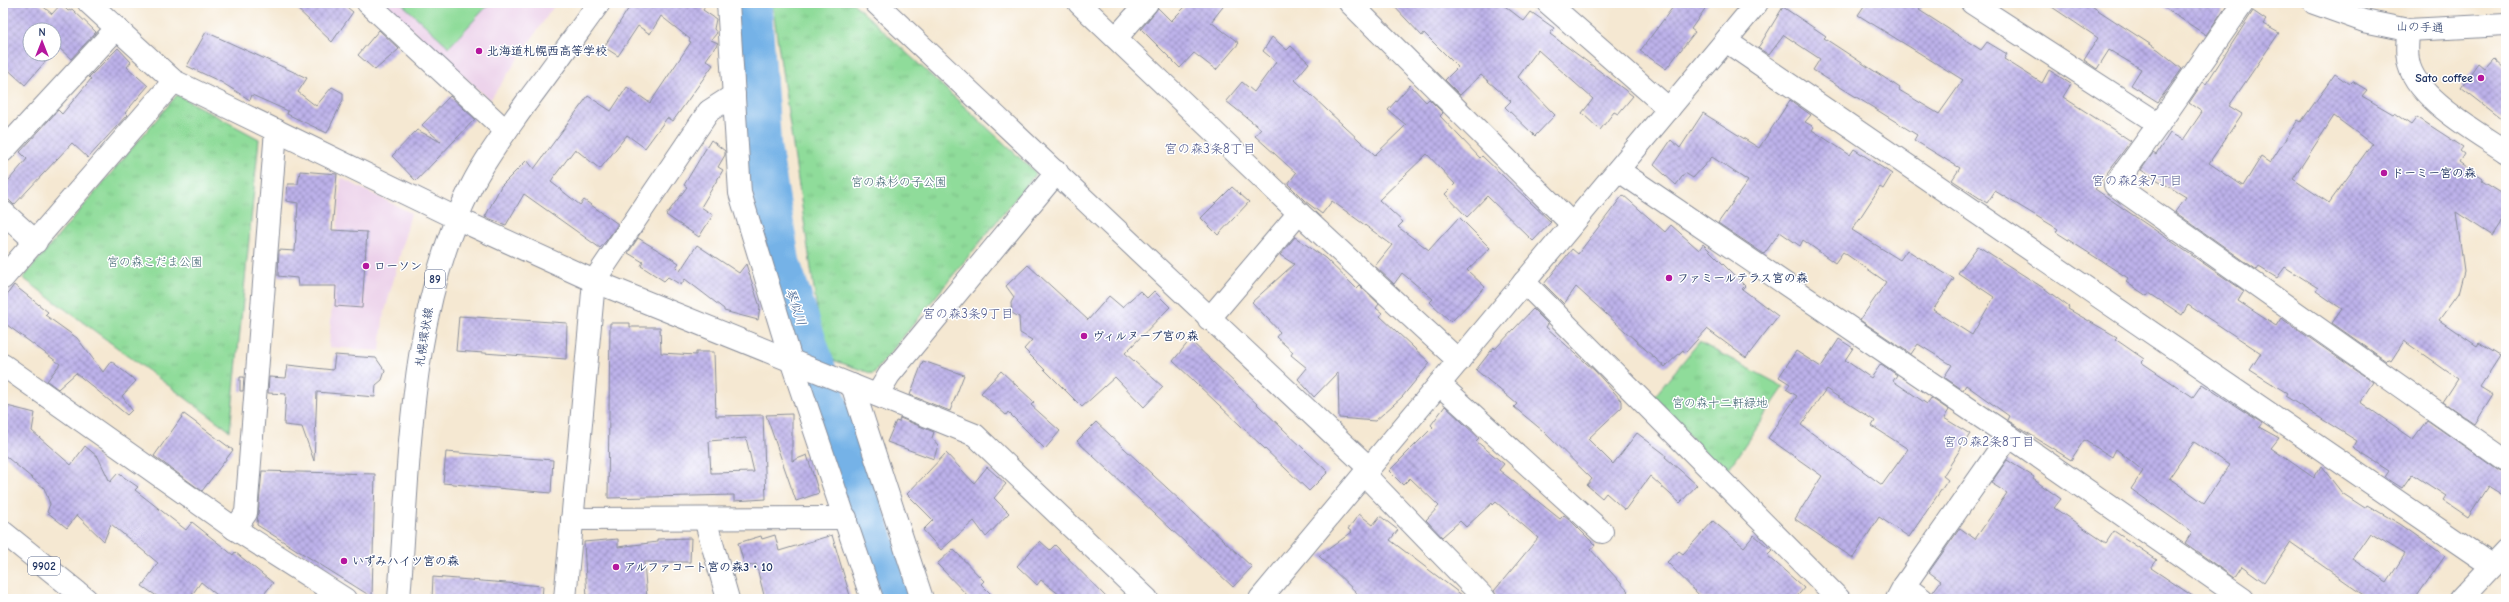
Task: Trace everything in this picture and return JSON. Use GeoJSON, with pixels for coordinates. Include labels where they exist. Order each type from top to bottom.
{"type":"FeatureCollection","features":[{"type":"Feature","properties":{"kind":"street"},"geometry":{"type":"LineString","coordinates":[[89,3],[174,81],[456,218],[594,281],[975,435],[1147,599]]}},
{"type":"Feature","properties":{"kind":"street"},"geometry":{"type":"LineString","coordinates":[[368,3],[506,131]]}},
{"type":"Feature","properties":{"kind":"street","name":"札幌環状線"},"geometry":{"type":"LineString","coordinates":[[399,599],[414,406],[423,332],[442,253],[456,218],[472,185],[506,131],[599,3]]}},
{"type":"Feature","properties":{"kind":"street"},"geometry":{"type":"LineString","coordinates":[[728,3],[740,193],[798,364],[872,599]]}},
{"type":"Feature","properties":{"kind":"street"},"geometry":{"type":"LineString","coordinates":[[876,3],[1057,172],[1367,471],[1485,599]]}},
{"type":"Feature","properties":{"kind":"street"},"geometry":{"type":"LineString","coordinates":[[1079,3],[1299,213],[1459,361]]}},
{"type":"Feature","properties":{"kind":"street"},"geometry":{"type":"LineString","coordinates":[[1116,38],[1147,3]]}},
{"type":"Feature","properties":{"kind":"street"},"geometry":{"type":"LineString","coordinates":[[1350,3],[1572,224]]}},
{"type":"Feature","properties":{"kind":"street"},"geometry":{"type":"LineString","coordinates":[[1548,3],[1669,108]]}},
{"type":"Feature","properties":{"kind":"street"},"geometry":{"type":"LineString","coordinates":[[1260,599],[1757,3]]}},
{"type":"Feature","properties":{"kind":"street"},"geometry":{"type":"LineString","coordinates":[[1972,3],[2159,124]]}},
{"type":"Feature","properties":{"kind":"street"},"geometry":{"type":"LineString","coordinates":[[2243,3],[2115,185],[2506,461]]}},
{"type":"Feature","properties":{"kind":"street","name":"山の手通"},"geometry":{"type":"LineString","coordinates":[[2314,3],[2364,21],[2408,30],[2506,25]]}},
{"type":"Feature","properties":{"kind":"street"},"geometry":{"type":"LineString","coordinates":[[3,151],[117,28]]}},
{"type":"Feature","properties":{"kind":"street"},"geometry":{"type":"LineString","coordinates":[[2408,30],[2408,61],[2418,85],[2442,107],[2506,152]]}},
{"type":"Feature","properties":{"kind":"street"},"geometry":{"type":"LineString","coordinates":[[1726,41],[2501,560],[2461,599]]}},
{"type":"Feature","properties":{"kind":"street"},"geometry":{"type":"LineString","coordinates":[[3,278],[36,242],[174,81]]}},
{"type":"Feature","properties":{"kind":"street"},"geometry":{"type":"LineString","coordinates":[[565,599],[594,281],[709,111],[734,95]]}},
{"type":"Feature","properties":{"kind":"street"},"geometry":{"type":"LineString","coordinates":[[235,530],[246,513],[276,130]]}},
{"type":"Feature","properties":{"kind":"street"},"geometry":{"type":"LineString","coordinates":[[1618,170],[2009,436],[2243,599]]}},
{"type":"Feature","properties":{"kind":"street"},"geometry":{"type":"LineString","coordinates":[[877,395],[889,375],[1057,172]]}},
{"type":"Feature","properties":{"kind":"street"},"geometry":{"type":"LineString","coordinates":[[3,212],[36,242]]}},
{"type":"Feature","properties":{"kind":"street"},"geometry":{"type":"LineString","coordinates":[[1209,319],[1299,213]]}},
{"type":"Feature","properties":{"kind":"street"},"geometry":{"type":"LineString","coordinates":[[1524,282],[1839,599]]}},
{"type":"Feature","properties":{"kind":"street"},"geometry":{"type":"LineString","coordinates":[[3,365],[235,530],[345,599]]}},
{"type":"Feature","properties":{"kind":"street"},"geometry":{"type":"LineString","coordinates":[[844,382],[922,599]]}},
{"type":"Feature","properties":{"kind":"street"},"geometry":{"type":"LineString","coordinates":[[1439,384],[1602,532]]}},
{"type":"Feature","properties":{"kind":"street"},"geometry":{"type":"LineString","coordinates":[[1922,599],[1901,592],[2009,436]]}},
{"type":"Feature","properties":{"kind":"street"},"geometry":{"type":"LineString","coordinates":[[572,519],[846,518]]}},
{"type":"Feature","properties":{"kind":"street"},"geometry":{"type":"LineString","coordinates":[[705,519],[728,599]]}},
{"type":"Feature","properties":{"kind":"street","name":"9902"},"geometry":{"type":"LineString","coordinates":[[3,532],[86,599]]}},
{"type":"Feature","properties":{"kind":"shaded area","name":"北海道札幌西高等学校"},"geometry":{"type":"Polygon","coordinates":[[[383,3],[556,3],[490,100],[383,3]]]}},
{"type":"Feature","properties":{"kind":"shaded area","name":"ローソン"},"geometry":{"type":"Polygon","coordinates":[[[341,178],[411,213],[383,319],[380,351],[329,347],[341,178]]]}},
{"type":"Feature","properties":{"kind":"green space"},"geometry":{"type":"Polygon","coordinates":[[[401,3],[490,3],[449,47],[401,3]]]}},
{"type":"Feature","properties":{"kind":"green space","name":"宮の森杉の子公園"},"geometry":{"type":"Polygon","coordinates":[[[772,3],[853,3],[1036,173],[873,374],[824,357],[772,3]]]}},
{"type":"Feature","properties":{"kind":"green space","name":"宮の森こだま公園"},"geometry":{"type":"Polygon","coordinates":[[[177,95],[259,139],[230,431],[23,278],[177,95]]]}},
{"type":"Feature","properties":{"kind":"green space","name":"宮の森十二軒緑地"},"geometry":{"type":"Polygon","coordinates":[[[1699,342],[1784,387],[1725,474],[1654,397],[1699,342]]]}},
{"type":"Feature","properties":{"kind":"building"},"geometry":{"type":"Polygon","coordinates":[[[3,3],[39,3],[52,14],[61,4],[68,11],[72,9],[96,32],[71,59],[62,51],[62,22],[22,22],[22,62],[45,62],[25,85],[3,65],[3,3]]]}},
{"type":"Feature","properties":{"kind":"building"},"geometry":{"type":"Polygon","coordinates":[[[291,3],[342,3],[353,12],[332,42],[291,3]]]}},
{"type":"Feature","properties":{"kind":"building"},"geometry":{"type":"Polygon","coordinates":[[[632,3],[707,3],[703,10],[716,19],[714,29],[717,33],[711,40],[718,43],[706,60],[713,65],[673,121],[667,118],[645,148],[627,135],[600,169],[575,149],[553,178],[551,182],[580,205],[584,200],[618,224],[600,248],[524,194],[506,225],[485,217],[501,186],[527,160],[534,169],[588,96],[611,111],[627,87],[650,103],[691,42],[689,41],[690,39],[661,16],[650,34],[638,26],[618,56],[604,47],[632,3]]]}},
{"type":"Feature","properties":{"kind":"building"},"geometry":{"type":"Polygon","coordinates":[[[1189,3],[1226,3],[1211,22],[1239,43],[1216,70],[1194,53],[1180,68],[1141,29],[1158,8],[1171,21],[1189,3]]]}},
{"type":"Feature","properties":{"kind":"building"},"geometry":{"type":"Polygon","coordinates":[[[1391,3],[1501,3],[1524,21],[1531,12],[1554,28],[1550,34],[1633,96],[1618,114],[1614,112],[1600,130],[1582,113],[1593,99],[1538,50],[1518,77],[1555,115],[1535,136],[1505,107],[1511,101],[1481,75],[1460,95],[1445,80],[1458,67],[1424,33],[1422,36],[1391,3]]]}},
{"type":"Feature","properties":{"kind":"building"},"geometry":{"type":"Polygon","coordinates":[[[1676,3],[1709,3],[1691,29],[1695,32],[1666,69],[1640,51],[1676,3]]]}},
{"type":"Feature","properties":{"kind":"building"},"geometry":{"type":"Polygon","coordinates":[[[1866,3],[1924,3],[1919,10],[1981,50],[1987,42],[2007,54],[2004,59],[2042,83],[2049,70],[2071,84],[2063,97],[2131,141],[2095,189],[2244,291],[2238,301],[2276,326],[2281,318],[2373,382],[2360,402],[2413,439],[2427,420],[2499,471],[2506,473],[2506,497],[2488,486],[2468,517],[2443,500],[2446,496],[2412,474],[2402,488],[2385,477],[2389,471],[2353,448],[2357,441],[2285,396],[2287,393],[2250,370],[2261,353],[2188,305],[2182,315],[2149,293],[2147,296],[2126,282],[2128,278],[2056,232],[2058,229],[1995,191],[1987,203],[1952,180],[1960,168],[1914,140],[1917,135],[1813,70],[1820,59],[1784,35],[1769,55],[1758,48],[1783,7],[1826,36],[1824,38],[1900,88],[1899,90],[1939,114],[1963,80],[1858,15],[1866,3]]]}},
{"type":"Feature","properties":{"kind":"building"},"geometry":{"type":"Polygon","coordinates":[[[2046,3],[2087,3],[2159,50],[2182,69],[2158,102],[2131,85],[2141,69],[2109,50],[2097,69],[2084,60],[2098,38],[2046,3]]]}},
{"type":"Feature","properties":{"kind":"building"},"geometry":{"type":"Polygon","coordinates":[[[2157,3],[2228,3],[2206,35],[2157,3]]]}},
{"type":"Feature","properties":{"kind":"building"},"geometry":{"type":"Polygon","coordinates":[[[2253,11],[2266,20],[2263,24],[2279,33],[2229,106],[2242,114],[2209,163],[2243,186],[2261,157],[2270,163],[2298,120],[2301,122],[2335,74],[2349,84],[2352,81],[2367,90],[2362,96],[2393,114],[2394,113],[2411,125],[2417,117],[2463,147],[2460,151],[2464,154],[2459,162],[2483,179],[2482,181],[2506,196],[2506,216],[2493,236],[2456,212],[2464,271],[2458,294],[2439,320],[2477,346],[2479,343],[2500,356],[2480,387],[2493,395],[2475,424],[2443,402],[2458,379],[2404,341],[2391,361],[2388,359],[2386,361],[2332,323],[2342,309],[2316,291],[2318,288],[2285,267],[2277,278],[2259,267],[2257,270],[2175,212],[2186,197],[2141,170],[2153,153],[2156,155],[2170,133],[2183,140],[2202,112],[2189,103],[2203,82],[2206,84],[2253,11]],[[2334,116],[2293,179],[2329,203],[2372,144],[2334,116]]]}},
{"type":"Feature","properties":{"kind":"building"},"geometry":{"type":"Polygon","coordinates":[[[379,30],[399,49],[375,70],[358,55],[379,30]]]}},
{"type":"Feature","properties":{"kind":"building"},"geometry":{"type":"Polygon","coordinates":[[[206,32],[307,78],[298,92],[316,106],[332,87],[343,93],[343,100],[327,133],[287,114],[288,111],[252,95],[250,100],[221,82],[187,66],[206,32]]]}},
{"type":"Feature","properties":{"kind":"building"},"geometry":{"type":"Polygon","coordinates":[[[1272,37],[1287,50],[1291,46],[1309,63],[1295,80],[1375,155],[1406,125],[1388,110],[1410,85],[1426,102],[1429,99],[1443,113],[1440,116],[1480,158],[1482,156],[1551,222],[1533,241],[1487,196],[1467,217],[1445,194],[1455,184],[1427,154],[1379,200],[1403,222],[1398,227],[1429,250],[1459,217],[1490,248],[1467,270],[1485,287],[1451,322],[1430,302],[1433,299],[1402,273],[1394,284],[1375,266],[1392,245],[1332,201],[1322,214],[1305,201],[1288,184],[1296,173],[1255,136],[1261,129],[1226,101],[1242,82],[1254,92],[1276,62],[1263,51],[1272,37]]]}},
{"type":"Feature","properties":{"kind":"building"},"geometry":{"type":"Polygon","coordinates":[[[118,48],[131,62],[127,67],[148,86],[125,113],[127,115],[88,158],[72,143],[14,205],[3,194],[3,187],[27,159],[20,152],[58,110],[62,114],[91,79],[89,77],[118,48]]]}},
{"type":"Feature","properties":{"kind":"building"},"geometry":{"type":"Polygon","coordinates":[[[2493,58],[2506,70],[2506,122],[2461,87],[2478,63],[2484,68],[2493,58]]]}},
{"type":"Feature","properties":{"kind":"building"},"geometry":{"type":"Polygon","coordinates":[[[450,96],[475,119],[416,181],[392,156],[417,130],[441,142],[422,125],[450,96]]]}},
{"type":"Feature","properties":{"kind":"building"},"geometry":{"type":"Polygon","coordinates":[[[1790,100],[1811,115],[1805,122],[1814,127],[1812,130],[1850,155],[1854,149],[1892,174],[1883,189],[1880,187],[1852,230],[1900,260],[1907,250],[1954,279],[1933,310],[1972,335],[1994,297],[1958,273],[1978,246],[2045,289],[2069,307],[2068,309],[2117,337],[2115,339],[2144,359],[2141,362],[2193,397],[2202,384],[2262,423],[2259,427],[2279,438],[2271,448],[2314,478],[2321,466],[2342,493],[2365,508],[2367,505],[2400,524],[2445,556],[2415,599],[2370,599],[2290,543],[2264,582],[2242,566],[2234,578],[2185,543],[2192,532],[2131,489],[2143,471],[2116,449],[2112,457],[2084,440],[2071,460],[2007,420],[2009,416],[1966,385],[1963,390],[1944,377],[1952,365],[1918,344],[1911,354],[1860,320],[1886,282],[1843,252],[1835,263],[1803,240],[1800,246],[1780,232],[1764,254],[1718,223],[1748,181],[1712,157],[1693,178],[1685,173],[1676,185],[1654,165],[1671,140],[1680,148],[1703,113],[1759,148],[1790,100]],[[2194,442],[2169,478],[2204,503],[2229,465],[2194,442]],[[2370,533],[2352,559],[2387,582],[2405,554],[2370,533]]]}},
{"type":"Feature","properties":{"kind":"building"},"geometry":{"type":"Polygon","coordinates":[[[711,140],[725,151],[725,155],[718,167],[723,170],[701,207],[713,215],[699,237],[666,215],[687,187],[684,185],[711,140]]]}},
{"type":"Feature","properties":{"kind":"building"},"geometry":{"type":"Polygon","coordinates":[[[300,171],[337,174],[332,230],[367,232],[362,308],[335,306],[336,286],[298,286],[297,278],[278,276],[279,250],[295,251],[298,203],[286,201],[288,184],[298,184],[300,171]]]}},
{"type":"Feature","properties":{"kind":"building"},"geometry":{"type":"Polygon","coordinates":[[[1232,187],[1249,202],[1218,235],[1201,218],[1232,187]]]}},
{"type":"Feature","properties":{"kind":"building","name":"ファミールテラス宮の森"},"geometry":{"type":"Polygon","coordinates":[[[1623,195],[1665,232],[1671,225],[1699,250],[1703,244],[1745,286],[1742,289],[1778,316],[1746,358],[1707,329],[1685,353],[1683,350],[1665,367],[1576,287],[1564,304],[1544,284],[1572,249],[1578,254],[1623,195]]]}},
{"type":"Feature","properties":{"kind":"building"},"geometry":{"type":"Polygon","coordinates":[[[1295,237],[1325,258],[1356,288],[1359,285],[1379,304],[1376,308],[1382,313],[1380,316],[1430,363],[1402,397],[1375,421],[1339,418],[1338,372],[1314,397],[1298,379],[1307,368],[1291,355],[1293,352],[1276,337],[1280,332],[1252,302],[1294,264],[1280,255],[1295,237]]]}},
{"type":"Feature","properties":{"kind":"building"},"geometry":{"type":"Polygon","coordinates":[[[638,238],[679,263],[676,267],[680,271],[697,245],[739,273],[746,264],[760,307],[758,320],[724,311],[724,309],[685,279],[681,285],[668,277],[664,281],[641,266],[643,262],[628,253],[638,238]]]}},
{"type":"Feature","properties":{"kind":"building","name":"ヴィルヌーブ宮の森"},"geometry":{"type":"Polygon","coordinates":[[[1028,265],[1088,320],[1109,296],[1122,307],[1140,291],[1147,298],[1154,291],[1170,307],[1125,353],[1163,387],[1144,407],[1115,377],[1082,407],[1024,349],[1032,340],[1020,333],[1019,317],[1012,313],[1011,303],[1014,297],[1006,286],[1028,265]]]}},
{"type":"Feature","properties":{"kind":"building"},"geometry":{"type":"Polygon","coordinates":[[[14,285],[48,312],[45,315],[77,338],[103,372],[111,361],[136,381],[122,396],[132,410],[127,415],[76,373],[58,389],[47,381],[60,364],[3,322],[3,300],[14,285]]]}},
{"type":"Feature","properties":{"kind":"building"},"geometry":{"type":"Polygon","coordinates":[[[1533,309],[1548,324],[1546,327],[1595,371],[1622,401],[1622,407],[1588,439],[1613,464],[1637,433],[1666,455],[1665,457],[1697,485],[1680,503],[1650,476],[1625,510],[1606,493],[1602,498],[1587,485],[1592,479],[1543,431],[1514,407],[1517,404],[1476,370],[1494,347],[1495,349],[1533,309]]]}},
{"type":"Feature","properties":{"kind":"building"},"geometry":{"type":"Polygon","coordinates":[[[459,316],[567,323],[566,359],[456,351],[459,316]]]}},
{"type":"Feature","properties":{"kind":"building"},"geometry":{"type":"Polygon","coordinates":[[[610,323],[630,323],[630,327],[660,327],[661,353],[696,355],[696,352],[714,352],[716,416],[763,415],[766,499],[734,501],[734,495],[608,498],[610,323]],[[746,438],[709,441],[711,473],[754,472],[746,438]]]}},
{"type":"Feature","properties":{"kind":"building"},"geometry":{"type":"Polygon","coordinates":[[[1839,339],[1853,348],[1845,360],[1871,378],[1881,364],[1897,375],[1893,381],[1927,404],[1931,398],[1949,410],[1944,418],[1970,434],[1943,476],[1948,480],[1909,537],[1879,517],[1853,558],[1795,519],[1822,476],[1768,438],[1797,396],[1786,389],[1790,384],[1779,377],[1796,351],[1821,367],[1839,339]],[[1826,389],[1801,425],[1882,485],[1908,449],[1872,426],[1875,421],[1826,389]]]}},
{"type":"Feature","properties":{"kind":"building"},"geometry":{"type":"Polygon","coordinates":[[[1190,340],[1328,472],[1309,491],[1173,361],[1190,340]]]}},
{"type":"Feature","properties":{"kind":"building"},"geometry":{"type":"Polygon","coordinates":[[[335,355],[376,358],[385,371],[382,380],[376,385],[375,397],[317,392],[314,461],[302,427],[284,425],[286,394],[268,393],[269,377],[286,378],[288,365],[333,370],[335,355]]]}},
{"type":"Feature","properties":{"kind":"building"},"geometry":{"type":"Polygon","coordinates":[[[923,361],[964,375],[950,411],[910,395],[923,361]]]}},
{"type":"Feature","properties":{"kind":"building"},"geometry":{"type":"Polygon","coordinates":[[[1001,371],[1034,402],[1031,405],[1060,431],[1045,449],[1008,412],[1006,415],[981,393],[1001,371]]]}},
{"type":"Feature","properties":{"kind":"building"},"geometry":{"type":"Polygon","coordinates":[[[240,377],[244,377],[243,391],[240,391],[240,377]]]}},
{"type":"Feature","properties":{"kind":"building"},"geometry":{"type":"Polygon","coordinates":[[[3,405],[35,413],[32,431],[71,465],[85,446],[98,457],[110,482],[118,473],[138,487],[135,490],[186,530],[192,522],[233,555],[235,552],[273,583],[260,599],[222,599],[201,582],[189,599],[161,599],[142,586],[158,563],[111,524],[104,541],[77,515],[67,528],[47,512],[50,504],[44,488],[3,454],[3,405]]]}},
{"type":"Feature","properties":{"kind":"building"},"geometry":{"type":"Polygon","coordinates":[[[1445,406],[1479,438],[1476,441],[1504,464],[1499,470],[1560,519],[1564,515],[1595,545],[1591,550],[1628,591],[1620,599],[1497,599],[1494,591],[1538,538],[1496,502],[1493,505],[1492,503],[1466,527],[1460,521],[1442,537],[1426,520],[1439,506],[1410,478],[1403,485],[1389,471],[1433,427],[1431,425],[1445,406]]]}},
{"type":"Feature","properties":{"kind":"building"},"geometry":{"type":"Polygon","coordinates":[[[184,414],[233,450],[202,491],[154,456],[184,414]]]}},
{"type":"Feature","properties":{"kind":"building"},"geometry":{"type":"Polygon","coordinates":[[[792,414],[792,461],[807,455],[819,493],[796,501],[766,415],[792,414]]]}},
{"type":"Feature","properties":{"kind":"building"},"geometry":{"type":"Polygon","coordinates":[[[900,418],[934,432],[932,438],[938,445],[934,459],[887,442],[896,421],[899,422],[900,418]]]}},
{"type":"Feature","properties":{"kind":"building"},"geometry":{"type":"Polygon","coordinates":[[[1096,422],[1252,567],[1233,587],[1077,441],[1096,422]]]}},
{"type":"Feature","properties":{"kind":"building"},"geometry":{"type":"Polygon","coordinates":[[[446,452],[553,460],[551,493],[443,483],[446,452]]]}},
{"type":"Feature","properties":{"kind":"building"},"geometry":{"type":"Polygon","coordinates":[[[946,453],[974,483],[987,467],[1006,484],[994,498],[1009,513],[986,537],[974,521],[941,550],[923,530],[933,520],[907,494],[946,453]]]}},
{"type":"Feature","properties":{"kind":"building"},"geometry":{"type":"Polygon","coordinates":[[[2007,460],[2034,477],[2033,479],[2061,499],[2054,508],[2106,543],[2114,531],[2157,560],[2151,568],[2197,599],[1934,599],[1932,593],[1941,581],[1929,572],[1960,528],[1975,539],[2007,493],[1991,483],[2007,460]]]}},
{"type":"Feature","properties":{"kind":"building","name":"いずみハイツ宮の森"},"geometry":{"type":"Polygon","coordinates":[[[262,471],[375,474],[372,597],[257,525],[262,471]]]}},
{"type":"Feature","properties":{"kind":"building"},"geometry":{"type":"Polygon","coordinates":[[[1359,514],[1373,525],[1380,516],[1398,530],[1390,540],[1467,599],[1363,599],[1319,556],[1352,532],[1348,529],[1359,514]]]}},
{"type":"Feature","properties":{"kind":"building"},"geometry":{"type":"Polygon","coordinates":[[[1713,521],[1744,547],[1754,535],[1772,550],[1767,555],[1804,588],[1795,599],[1703,599],[1667,562],[1679,551],[1683,554],[1713,521]]]}},
{"type":"Feature","properties":{"kind":"building"},"geometry":{"type":"Polygon","coordinates":[[[775,535],[779,551],[832,535],[851,599],[765,599],[756,564],[745,567],[738,543],[761,536],[762,539],[775,535]]]}},
{"type":"Feature","properties":{"kind":"building","name":"アルファコート宮の森3・10"},"geometry":{"type":"Polygon","coordinates":[[[691,538],[690,562],[644,562],[647,599],[587,599],[584,542],[618,539],[618,547],[657,542],[657,539],[691,538]]]}},
{"type":"Feature","properties":{"kind":"building"},"geometry":{"type":"Polygon","coordinates":[[[1040,541],[1050,550],[1055,545],[1108,599],[1065,599],[1041,580],[1037,585],[1017,566],[1040,541]]]}},
{"type":"Feature","properties":{"kind":"building"},"geometry":{"type":"Polygon","coordinates":[[[953,549],[984,581],[981,584],[996,599],[971,599],[937,564],[953,549]]]}},
{"type":"Feature","properties":{"kind":"building"},"geometry":{"type":"Polygon","coordinates":[[[433,577],[543,586],[542,599],[432,599],[433,577]]]}},
{"type":"Feature","properties":{"kind":"waterway","name":"琴似川"},"geometry":{"type":"LineString","coordinates":[[752,3],[762,149],[781,264],[894,599]]}},
{"type":"Feature","properties":{"kind":"place","name":"北海道札幌西高等学校"},"geometry":{"type":"Point","coordinates":[479,51]}},
{"type":"Feature","properties":{"kind":"place","name":"Sato coffee"},"geometry":{"type":"Point","coordinates":[2481,78]}},
{"type":"Feature","properties":{"kind":"place","name":"ドーミー宮の森"},"geometry":{"type":"Point","coordinates":[2384,173]}},
{"type":"Feature","properties":{"kind":"place","name":"ローソン"},"geometry":{"type":"Point","coordinates":[366,266]}},
{"type":"Feature","properties":{"kind":"place","name":"ファミールテラス宮の森"},"geometry":{"type":"Point","coordinates":[1669,278]}},
{"type":"Feature","properties":{"kind":"place","name":"ヴィルヌーブ宮の森"},"geometry":{"type":"Point","coordinates":[1084,336]}},
{"type":"Feature","properties":{"kind":"place","name":"いずみハイツ宮の森"},"geometry":{"type":"Point","coordinates":[344,561]}},
{"type":"Feature","properties":{"kind":"place","name":"アルファコート宮の森3・10"},"geometry":{"type":"Point","coordinates":[616,567]}},
{"type":"Feature","properties":{"kind":"district","name":"宮の森3条8丁目"},"geometry":{"type":"Point","coordinates":[1210,148]}},
{"type":"Feature","properties":{"kind":"district","name":"宮の森2条7丁目"},"geometry":{"type":"Point","coordinates":[2137,180]}},
{"type":"Feature","properties":{"kind":"district","name":"宮の森3条9丁目"},"geometry":{"type":"Point","coordinates":[968,313]}},
{"type":"Feature","properties":{"kind":"district","name":"宮の森2条8丁目"},"geometry":{"type":"Point","coordinates":[1989,441]}}]}
